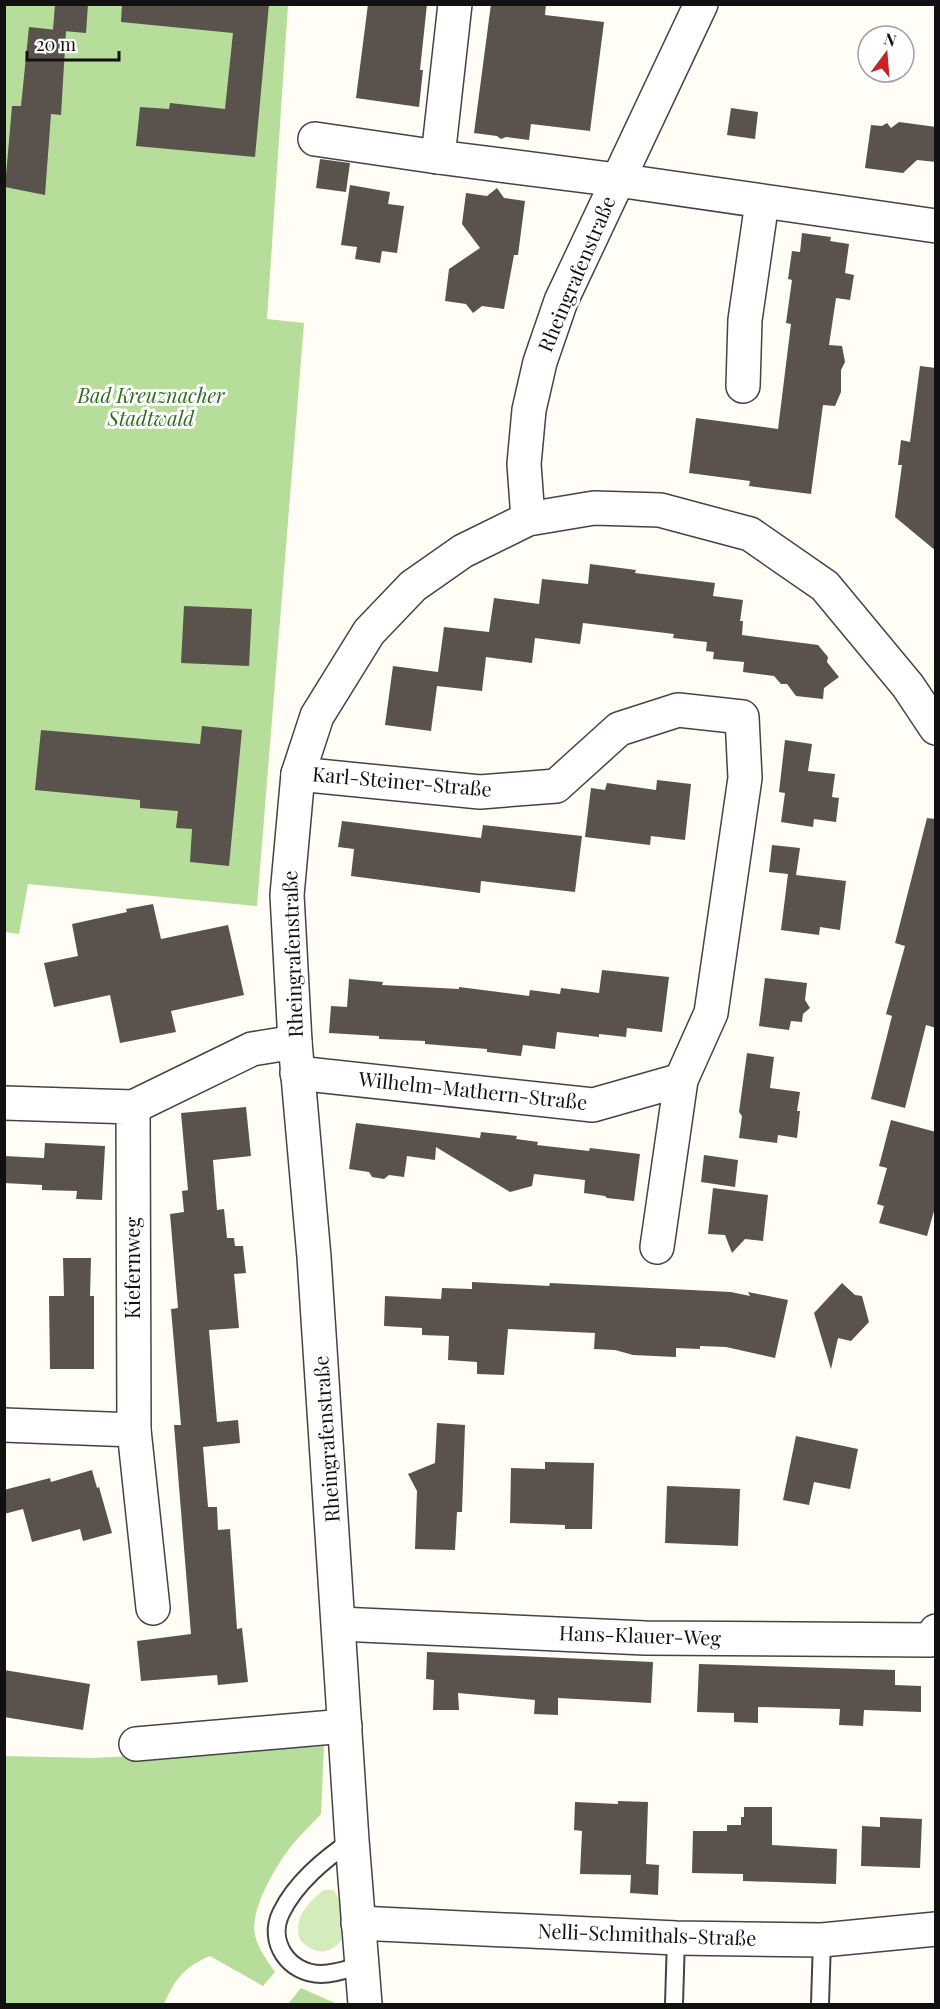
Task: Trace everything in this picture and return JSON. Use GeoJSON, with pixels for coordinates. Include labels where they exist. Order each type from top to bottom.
{"type":"FeatureCollection","features":[{"type":"Feature","properties":{"kind":"street"},"geometry":{"type":"LineString","coordinates":[[438,157],[455,4]]}},
{"type":"Feature","properties":{"kind":"street","name":"Rheingrafenstraße"},"geometry":{"type":"LineString","coordinates":[[365,2004],[352,1840],[315,1269],[296,1057],[287,895],[298,774],[317,716],[369,632],[412,586],[463,551],[528,519],[524,464],[529,410],[540,362],[561,302],[701,4]]}},
{"type":"Feature","properties":{"kind":"street"},"geometry":{"type":"LineString","coordinates":[[315,139],[936,226]]}},
{"type":"Feature","properties":{"kind":"street"},"geometry":{"type":"LineString","coordinates":[[743,387],[745,320],[762,202]]}},
{"type":"Feature","properties":{"kind":"street"},"geometry":{"type":"LineString","coordinates":[[528,519],[594,508],[660,510],[750,534],[825,586],[908,686],[936,728]]}},
{"type":"Feature","properties":{"kind":"street","name":"Karl-Steiner-Straße"},"geometry":{"type":"LineString","coordinates":[[298,774],[480,792],[556,786],[619,729],[678,710],[742,717],[745,778],[711,1013],[681,1080]]}},
{"type":"Feature","properties":{"kind":"street"},"geometry":{"type":"LineString","coordinates":[[4,1103],[133,1107],[252,1049],[296,1057]]}},
{"type":"Feature","properties":{"kind":"street","name":"Wilhelm-Mathern-Straße"},"geometry":{"type":"LineString","coordinates":[[296,1057],[593,1105],[681,1080]]}},
{"type":"Feature","properties":{"kind":"street"},"geometry":{"type":"LineString","coordinates":[[657,1247],[681,1080]]}},
{"type":"Feature","properties":{"kind":"street","name":"Kiefernweg"},"geometry":{"type":"LineString","coordinates":[[133,1107],[134,1430],[153,1608]]}},
{"type":"Feature","properties":{"kind":"street"},"geometry":{"type":"LineString","coordinates":[[4,1425],[134,1430]]}},
{"type":"Feature","properties":{"kind":"street","name":"Hans-Klauer-Weg"},"geometry":{"type":"LineString","coordinates":[[339,1624],[669,1638],[931,1640],[936,1631]]}},
{"type":"Feature","properties":{"kind":"street"},"geometry":{"type":"LineString","coordinates":[[136,1744],[345,1726]]}},
{"type":"Feature","properties":{"kind":"street","name":"Nelli-Schmithals-Straße"},"geometry":{"type":"LineString","coordinates":[[358,1923],[676,1938],[822,1940],[936,1929]]}},
{"type":"Feature","properties":{"kind":"lane"},"geometry":{"type":"LineString","coordinates":[[352,1840],[332,1853],[294,1894],[280,1915],[278,1935],[282,1954],[293,1965],[309,1972],[322,1974],[362,1965]]}},
{"type":"Feature","properties":{"kind":"lane"},"geometry":{"type":"LineString","coordinates":[[674,2004],[676,1938]]}},
{"type":"Feature","properties":{"kind":"lane"},"geometry":{"type":"LineString","coordinates":[[820,2004],[822,1940]]}},
{"type":"Feature","properties":{"kind":"green space","name":"Bad Kreuznacher Stadtwald"},"geometry":{"type":"Polygon","coordinates":[[[5,5],[288,5],[267,319],[304,323],[257,906],[28,884],[19,934],[5,932],[5,5]]]}},
{"type":"Feature","properties":{"kind":"green space"},"geometry":{"type":"Polygon","coordinates":[[[324,1746],[321,1814],[292,1845],[279,1864],[256,1913],[254,1925],[256,1940],[275,1972],[263,1986],[210,1956],[181,1975],[164,2004],[5,2004],[5,1756],[93,1758],[324,1746]]]}},
{"type":"Feature","properties":{"kind":"green space"},"geometry":{"type":"Polygon","coordinates":[[[324,1890],[334,1890],[342,1909],[343,1926],[341,1941],[331,1949],[321,1951],[310,1948],[300,1940],[298,1925],[307,1906],[324,1890]]]}},
{"type":"Feature","properties":{"kind":"green space"},"geometry":{"type":"Polygon","coordinates":[[[301,1988],[337,2004],[288,2004],[301,1988]]]}},
{"type":"Feature","properties":{"kind":"building"},"geometry":{"type":"Polygon","coordinates":[[[55,4],[88,4],[86,33],[53,30],[55,4]]]}},
{"type":"Feature","properties":{"kind":"building"},"geometry":{"type":"Polygon","coordinates":[[[122,4],[269,4],[255,157],[136,146],[140,107],[169,109],[170,103],[225,109],[233,33],[121,22],[122,4]]]}},
{"type":"Feature","properties":{"kind":"building"},"geometry":{"type":"Polygon","coordinates":[[[368,4],[427,4],[420,70],[423,70],[419,107],[356,98],[368,4]]]}},
{"type":"Feature","properties":{"kind":"building"},"geometry":{"type":"Polygon","coordinates":[[[491,4],[546,4],[545,15],[604,22],[590,131],[531,124],[529,140],[506,137],[501,139],[497,136],[474,133],[491,4]]]}},
{"type":"Feature","properties":{"kind":"building"},"geometry":{"type":"Polygon","coordinates":[[[29,27],[66,31],[61,115],[51,114],[45,195],[5,187],[12,106],[21,106],[29,27]]]}},
{"type":"Feature","properties":{"kind":"building"},"geometry":{"type":"Polygon","coordinates":[[[731,108],[758,112],[755,139],[727,135],[731,108]]]}},
{"type":"Feature","properties":{"kind":"building"},"geometry":{"type":"Polygon","coordinates":[[[899,122],[936,127],[936,162],[917,160],[903,173],[865,168],[871,125],[882,126],[887,123],[891,128],[899,122]]]}},
{"type":"Feature","properties":{"kind":"building"},"geometry":{"type":"Polygon","coordinates":[[[320,159],[350,163],[346,192],[316,188],[320,159]]]}},
{"type":"Feature","properties":{"kind":"building"},"geometry":{"type":"Polygon","coordinates":[[[350,185],[390,192],[388,204],[404,206],[397,253],[382,251],[380,263],[355,259],[357,247],[341,245],[350,185]]]}},
{"type":"Feature","properties":{"kind":"building"},"geometry":{"type":"Polygon","coordinates":[[[497,188],[504,198],[525,201],[518,255],[514,255],[504,309],[482,306],[473,313],[466,304],[445,301],[449,269],[480,248],[462,224],[466,193],[487,196],[497,188]]]}},
{"type":"Feature","properties":{"kind":"building"},"geometry":{"type":"Polygon","coordinates":[[[802,233],[831,237],[830,241],[849,244],[845,273],[854,275],[850,300],[836,298],[829,345],[842,346],[845,362],[841,370],[841,392],[835,406],[823,405],[811,494],[749,486],[750,481],[689,473],[696,418],[778,429],[791,324],[786,323],[792,280],[788,279],[792,251],[800,252],[802,233]]]}},
{"type":"Feature","properties":{"kind":"building"},"geometry":{"type":"Polygon","coordinates":[[[920,366],[936,368],[936,551],[895,517],[902,465],[898,465],[901,440],[910,442],[920,366]]]}},
{"type":"Feature","properties":{"kind":"building"},"geometry":{"type":"Polygon","coordinates":[[[590,564],[636,570],[635,573],[715,583],[713,596],[743,600],[740,621],[743,621],[742,635],[818,645],[828,657],[827,662],[839,677],[824,688],[823,699],[796,696],[787,684],[781,684],[774,676],[743,672],[744,662],[713,659],[714,652],[706,651],[707,642],[673,638],[674,634],[583,623],[580,644],[535,638],[532,663],[486,657],[482,691],[437,686],[431,731],[385,725],[393,666],[438,672],[444,627],[489,632],[494,598],[539,604],[542,579],[588,584],[590,564]]]}},
{"type":"Feature","properties":{"kind":"building"},"geometry":{"type":"Polygon","coordinates":[[[184,606],[252,609],[249,666],[181,663],[184,606]]]}},
{"type":"Feature","properties":{"kind":"building"},"geometry":{"type":"Polygon","coordinates":[[[202,726],[242,730],[229,866],[190,862],[192,829],[176,828],[178,811],[140,808],[140,800],[35,790],[41,730],[200,744],[202,726]]]}},
{"type":"Feature","properties":{"kind":"building"},"geometry":{"type":"Polygon","coordinates":[[[785,740],[812,744],[808,771],[835,774],[832,797],[839,798],[836,822],[814,819],[813,827],[781,822],[785,793],[779,792],[785,740]]]}},
{"type":"Feature","properties":{"kind":"building"},"geometry":{"type":"Polygon","coordinates":[[[657,780],[691,784],[685,840],[651,836],[650,845],[585,837],[591,788],[605,790],[607,783],[656,790],[657,780]]]}},
{"type":"Feature","properties":{"kind":"building"},"geometry":{"type":"Polygon","coordinates":[[[927,818],[936,819],[936,1028],[926,1025],[905,1108],[871,1099],[892,1016],[886,1014],[905,946],[895,943],[927,818]]]}},
{"type":"Feature","properties":{"kind":"building"},"geometry":{"type":"Polygon","coordinates":[[[342,821],[481,838],[483,825],[582,836],[575,892],[481,881],[480,893],[351,876],[354,849],[338,847],[342,821]]]}},
{"type":"Feature","properties":{"kind":"building"},"geometry":{"type":"Polygon","coordinates":[[[772,845],[800,848],[796,875],[846,881],[840,930],[820,927],[819,935],[781,930],[788,874],[769,872],[772,845]]]}},
{"type":"Feature","properties":{"kind":"building"},"geometry":{"type":"Polygon","coordinates":[[[153,904],[161,939],[228,925],[244,995],[171,1011],[176,1032],[120,1043],[110,995],[54,1007],[44,963],[78,956],[72,924],[153,904]]]}},
{"type":"Feature","properties":{"kind":"building"},"geometry":{"type":"Polygon","coordinates":[[[602,970],[669,977],[662,1032],[627,1028],[626,1037],[599,1034],[599,1037],[557,1032],[555,1049],[523,1045],[521,1056],[487,1052],[487,1049],[425,1044],[425,1041],[379,1039],[379,1036],[329,1033],[331,1006],[347,1007],[349,979],[383,982],[382,985],[459,989],[459,987],[529,996],[530,990],[560,994],[561,988],[599,993],[602,970]]]}},
{"type":"Feature","properties":{"kind":"building"},"geometry":{"type":"Polygon","coordinates":[[[765,978],[807,983],[805,1000],[810,1008],[803,1014],[802,1022],[791,1021],[789,1030],[759,1026],[765,978]]]}},
{"type":"Feature","properties":{"kind":"building"},"geometry":{"type":"Polygon","coordinates":[[[747,1053],[774,1057],[770,1088],[800,1092],[797,1138],[778,1135],[777,1143],[739,1138],[742,1116],[739,1112],[747,1053]]]}},
{"type":"Feature","properties":{"kind":"building"},"geometry":{"type":"Polygon","coordinates":[[[246,1107],[251,1156],[213,1160],[217,1210],[224,1209],[227,1238],[234,1238],[235,1246],[243,1246],[246,1273],[234,1274],[239,1328],[209,1330],[217,1422],[238,1420],[240,1443],[203,1447],[208,1507],[217,1507],[218,1530],[230,1529],[237,1629],[242,1628],[248,1682],[218,1685],[217,1675],[141,1681],[137,1641],[191,1634],[174,1425],[181,1425],[171,1309],[178,1308],[170,1214],[184,1212],[182,1191],[188,1190],[181,1113],[246,1107]]]}},
{"type":"Feature","properties":{"kind":"building"},"geometry":{"type":"Polygon","coordinates":[[[891,1120],[936,1132],[936,1204],[927,1236],[879,1223],[884,1206],[877,1204],[887,1168],[879,1166],[891,1120]]]}},
{"type":"Feature","properties":{"kind":"building"},"geometry":{"type":"Polygon","coordinates":[[[356,1123],[480,1138],[481,1132],[517,1136],[516,1139],[538,1142],[537,1145],[640,1154],[634,1201],[584,1193],[585,1180],[534,1174],[532,1186],[510,1192],[436,1147],[435,1160],[407,1156],[404,1177],[389,1175],[384,1179],[372,1177],[369,1172],[349,1169],[356,1123]]]}},
{"type":"Feature","properties":{"kind":"building"},"geometry":{"type":"Polygon","coordinates":[[[45,1143],[105,1146],[102,1200],[76,1199],[77,1191],[42,1190],[42,1185],[4,1183],[4,1156],[44,1158],[45,1143]]]}},
{"type":"Feature","properties":{"kind":"building"},"geometry":{"type":"Polygon","coordinates":[[[704,1155],[738,1160],[735,1187],[701,1182],[704,1155]]]}},
{"type":"Feature","properties":{"kind":"building"},"geometry":{"type":"Polygon","coordinates":[[[713,1188],[768,1195],[763,1241],[745,1239],[732,1253],[725,1235],[708,1234],[713,1188]]]}},
{"type":"Feature","properties":{"kind":"building"},"geometry":{"type":"Polygon","coordinates":[[[63,1258],[91,1258],[90,1296],[94,1296],[94,1369],[50,1369],[49,1296],[64,1296],[63,1258]]]}},
{"type":"Feature","properties":{"kind":"building"},"geometry":{"type":"Polygon","coordinates":[[[472,1282],[549,1286],[550,1283],[731,1292],[750,1296],[748,1292],[788,1300],[775,1358],[726,1347],[700,1346],[700,1349],[676,1348],[676,1357],[633,1355],[615,1350],[594,1349],[595,1333],[508,1329],[504,1375],[477,1374],[477,1362],[448,1360],[449,1336],[422,1335],[422,1328],[384,1326],[385,1296],[441,1299],[442,1288],[472,1289],[472,1282]]]}},
{"type":"Feature","properties":{"kind":"building"},"geometry":{"type":"Polygon","coordinates":[[[842,1283],[855,1295],[862,1296],[869,1322],[851,1341],[838,1338],[831,1369],[814,1313],[842,1283]]]}},
{"type":"Feature","properties":{"kind":"building"},"geometry":{"type":"Polygon","coordinates":[[[437,1423],[465,1425],[462,1512],[457,1512],[455,1550],[415,1549],[417,1491],[408,1474],[435,1463],[437,1423]]]}},
{"type":"Feature","properties":{"kind":"building"},"geometry":{"type":"Polygon","coordinates":[[[796,1436],[858,1449],[850,1489],[814,1482],[809,1505],[783,1500],[796,1436]]]}},
{"type":"Feature","properties":{"kind":"building"},"geometry":{"type":"Polygon","coordinates":[[[545,1462],[594,1463],[592,1529],[565,1529],[565,1525],[510,1523],[511,1468],[545,1469],[545,1462]]]}},
{"type":"Feature","properties":{"kind":"building"},"geometry":{"type":"Polygon","coordinates":[[[92,1470],[112,1533],[83,1541],[80,1529],[32,1542],[23,1509],[4,1514],[4,1490],[50,1478],[51,1482],[92,1470]]]}},
{"type":"Feature","properties":{"kind":"building"},"geometry":{"type":"Polygon","coordinates":[[[667,1486],[740,1489],[738,1546],[665,1543],[667,1486]]]}},
{"type":"Feature","properties":{"kind":"building"},"geometry":{"type":"Polygon","coordinates":[[[427,1652],[653,1662],[651,1703],[558,1698],[558,1715],[534,1714],[535,1700],[458,1693],[459,1710],[433,1710],[434,1680],[426,1679],[427,1652]]]}},
{"type":"Feature","properties":{"kind":"building"},"geometry":{"type":"Polygon","coordinates":[[[699,1664],[895,1670],[895,1685],[921,1686],[921,1712],[864,1710],[863,1726],[839,1725],[840,1709],[758,1707],[758,1723],[734,1722],[734,1713],[697,1712],[699,1664]]]}},
{"type":"Feature","properties":{"kind":"building"},"geometry":{"type":"Polygon","coordinates":[[[4,1670],[90,1684],[83,1730],[4,1717],[4,1670]]]}},
{"type":"Feature","properties":{"kind":"building"},"geometry":{"type":"Polygon","coordinates":[[[618,1801],[648,1802],[646,1864],[659,1865],[658,1895],[630,1893],[631,1875],[580,1874],[582,1831],[574,1830],[575,1802],[618,1804],[618,1801]]]}},
{"type":"Feature","properties":{"kind":"building"},"geometry":{"type":"Polygon","coordinates":[[[744,1807],[772,1807],[772,1845],[837,1849],[836,1884],[743,1881],[743,1874],[692,1873],[693,1831],[727,1831],[727,1825],[741,1825],[744,1807]]]}},
{"type":"Feature","properties":{"kind":"building"},"geometry":{"type":"Polygon","coordinates":[[[880,1817],[922,1819],[920,1868],[861,1866],[862,1826],[880,1827],[880,1817]]]}}]}
